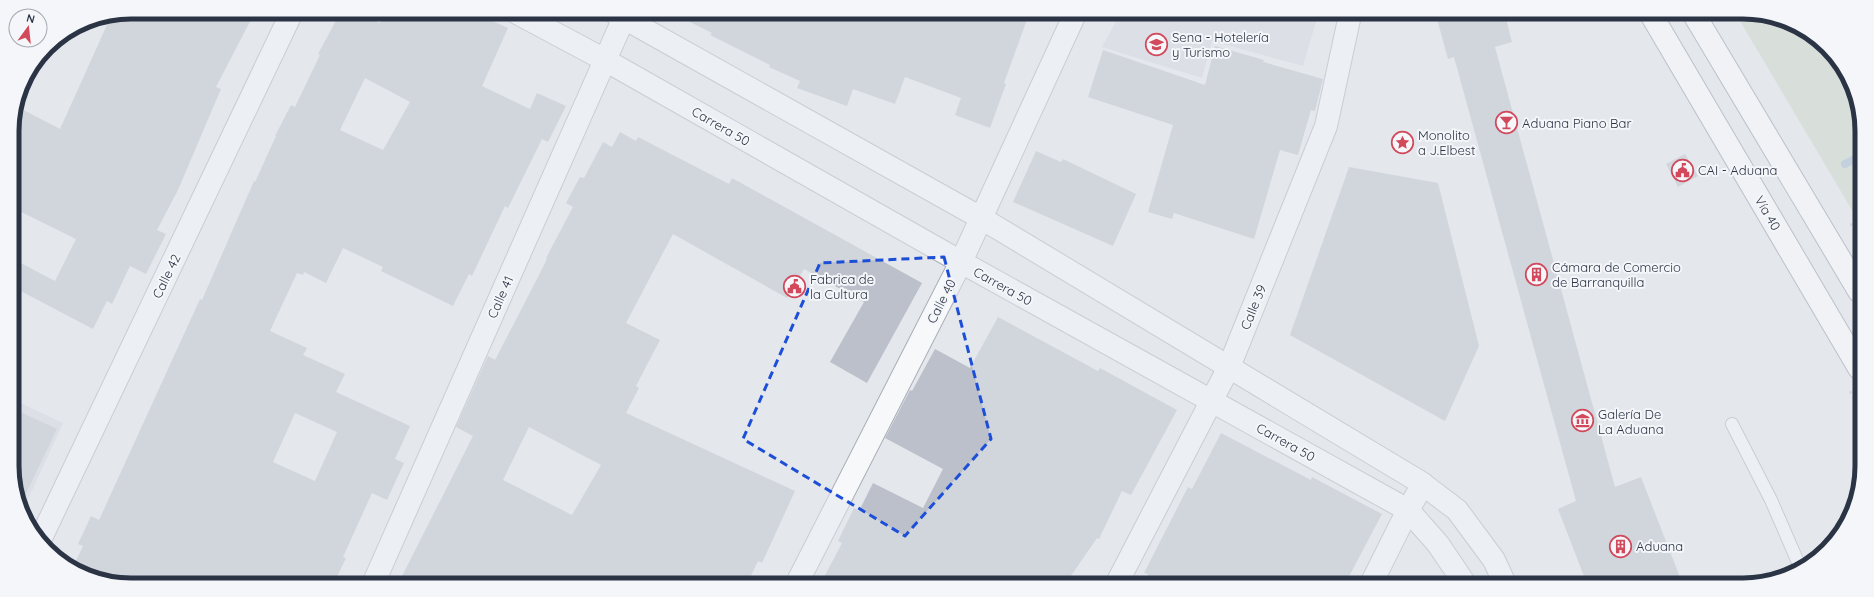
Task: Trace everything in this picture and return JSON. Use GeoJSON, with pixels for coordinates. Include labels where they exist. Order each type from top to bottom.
{"type":"FeatureCollection","features":[{"type":"Feature","properties":{"kind":"highway","name":"Vía 40"},"geometry":{"type":"LineString","coordinates":[[1654,19],[1855,363]]}},
{"type":"Feature","properties":{"kind":"highway"},"geometry":{"type":"LineString","coordinates":[[1697,19],[1855,284]]}},
{"type":"Feature","properties":{"kind":"street","name":"Calle 42"},"geometry":{"type":"LineString","coordinates":[[43,535],[289,19]]}},
{"type":"Feature","properties":{"kind":"street","name":"Carrera 50"},"geometry":{"type":"LineString","coordinates":[[528,19],[605,60],[961,262],[1408,510],[1438,544],[1461,578]]}},
{"type":"Feature","properties":{"kind":"street","name":"Calle 41"},"geometry":{"type":"LineString","coordinates":[[376,578],[605,60],[620,19]]}},
{"type":"Feature","properties":{"kind":"street"},"geometry":{"type":"LineString","coordinates":[[629,19],[981,218],[1423,484],[1457,510],[1494,560],[1502,578]]}},
{"type":"Feature","properties":{"kind":"street","name":"Calle 40"},"geometry":{"type":"LineString","coordinates":[[799,578],[961,262],[1073,19]]}},
{"type":"Feature","properties":{"kind":"street","name":"Calle 39"},"geometry":{"type":"LineString","coordinates":[[1119,578],[1229,367],[1326,126],[1349,19]]}},
{"type":"Feature","properties":{"kind":"street"},"geometry":{"type":"LineString","coordinates":[[1374,578],[1408,510],[1423,484]]}},
{"type":"Feature","properties":{"kind":"lane"},"geometry":{"type":"LineString","coordinates":[[1732,424],[1771,500],[1798,563]]}},
{"type":"Feature","properties":{"kind":"highlighted area"},"geometry":{"type":"Polygon","coordinates":[[[944,257],[991,439],[905,536],[743,439],[820,263],[944,257]]]}},
{"type":"Feature","properties":{"kind":"shaded area","name":"Sena - Hotelería y Turismo"},"geometry":{"type":"Polygon","coordinates":[[[1117,19],[1317,19],[1303,66],[1212,41],[1202,78],[1102,47],[1117,19]]]}},
{"type":"Feature","properties":{"kind":"shaded area"},"geometry":{"type":"Polygon","coordinates":[[[19,402],[63,423],[26,504],[20,481],[19,402]]]}},
{"type":"Feature","properties":{"kind":"green space"},"geometry":{"type":"Polygon","coordinates":[[[1739,19],[1758,20],[1772,23],[1799,34],[1817,47],[1836,69],[1849,95],[1855,123],[1855,215],[1739,19]]]}},
{"type":"Feature","properties":{"kind":"building"},"geometry":{"type":"Polygon","coordinates":[[[123,19],[251,19],[216,87],[221,89],[178,190],[157,230],[166,234],[146,274],[130,266],[112,304],[107,301],[93,329],[19,290],[19,262],[55,281],[76,239],[19,211],[19,123],[21,109],[60,129],[109,21],[123,19]]]}},
{"type":"Feature","properties":{"kind":"building"},"geometry":{"type":"Polygon","coordinates":[[[337,19],[372,19],[380,23],[382,19],[488,19],[508,28],[482,86],[530,109],[537,93],[566,106],[548,142],[542,139],[508,208],[505,206],[472,276],[469,274],[453,306],[381,271],[383,267],[343,248],[326,283],[304,272],[303,275],[297,273],[270,331],[307,348],[303,355],[345,374],[336,392],[410,426],[395,459],[404,463],[387,500],[372,493],[343,557],[346,558],[336,578],[131,578],[102,574],[75,563],[83,546],[78,544],[91,516],[99,520],[200,299],[202,300],[275,136],[291,105],[295,107],[320,55],[318,54],[337,19]],[[365,78],[340,130],[383,150],[410,102],[365,78]],[[295,413],[273,462],[315,481],[337,432],[295,413]]]}},
{"type":"Feature","properties":{"kind":"building"},"geometry":{"type":"Polygon","coordinates":[[[684,19],[1027,19],[1004,83],[1006,84],[990,128],[955,115],[961,98],[905,77],[895,104],[853,89],[847,106],[797,88],[800,81],[769,67],[770,65],[710,35],[712,33],[684,19]]]}},
{"type":"Feature","properties":{"kind":"building","name":"Cámara de Comercio de Barranquilla"},"geometry":{"type":"Polygon","coordinates":[[[1437,19],[1506,19],[1512,42],[1495,47],[1615,487],[1641,477],[1680,578],[1585,578],[1558,509],[1576,501],[1454,57],[1448,59],[1437,19]]]}},
{"type":"Feature","properties":{"kind":"building"},"geometry":{"type":"Polygon","coordinates":[[[1215,46],[1264,60],[1263,62],[1323,79],[1315,111],[1311,110],[1298,155],[1280,150],[1254,239],[1174,213],[1172,219],[1148,212],[1173,125],[1088,97],[1103,50],[1205,85],[1215,46]]]}},
{"type":"Feature","properties":{"kind":"building"},"geometry":{"type":"Polygon","coordinates":[[[620,132],[636,141],[638,137],[729,184],[732,178],[922,283],[867,383],[830,362],[864,302],[804,269],[787,298],[673,234],[626,323],[660,340],[636,386],[639,388],[626,413],[795,491],[762,563],[758,561],[750,578],[401,578],[473,436],[456,427],[488,356],[495,360],[573,207],[566,203],[580,177],[584,178],[603,142],[612,147],[620,132]],[[529,427],[503,480],[572,515],[601,465],[529,427]]]}},
{"type":"Feature","properties":{"kind":"building"},"geometry":{"type":"Polygon","coordinates":[[[1036,151],[1061,162],[1063,159],[1136,194],[1113,246],[1013,202],[1036,151]]]}},
{"type":"Feature","properties":{"kind":"building","name":"CAI - Aduana"},"geometry":{"type":"Polygon","coordinates":[[[1685,154],[1698,176],[1678,187],[1666,164],[1685,154]]]}},
{"type":"Feature","properties":{"kind":"building"},"geometry":{"type":"Polygon","coordinates":[[[1349,167],[1438,183],[1479,346],[1445,421],[1290,335],[1349,167]]]}},
{"type":"Feature","properties":{"kind":"building"},"geometry":{"type":"Polygon","coordinates":[[[998,317],[1098,371],[1100,368],[1177,410],[1131,495],[1122,491],[1099,539],[1097,538],[1069,578],[824,578],[842,543],[838,541],[854,508],[859,511],[873,483],[923,508],[943,469],[885,438],[910,390],[912,391],[935,349],[970,368],[998,317]]]}},
{"type":"Feature","properties":{"kind":"building"},"geometry":{"type":"Polygon","coordinates":[[[19,411],[57,429],[24,498],[21,488],[19,466],[19,411]]]}},
{"type":"Feature","properties":{"kind":"building"},"geometry":{"type":"Polygon","coordinates":[[[1221,433],[1311,480],[1312,477],[1382,514],[1348,578],[1146,578],[1148,574],[1144,573],[1188,487],[1192,489],[1221,433]]]}},
{"type":"Feature","properties":{"kind":"waterway"},"geometry":{"type":"LineString","coordinates":[[1845,164],[1855,159]]}},
{"type":"Feature","properties":{"kind":"place","name":"Sena - Hotelería y Turismo"},"geometry":{"type":"Point","coordinates":[1157,44]}},
{"type":"Feature","properties":{"kind":"place","name":"Aduana Piano Bar"},"geometry":{"type":"Point","coordinates":[1507,123]}},
{"type":"Feature","properties":{"kind":"place","name":"Monolito a J.Elbest"},"geometry":{"type":"Point","coordinates":[1403,142]}},
{"type":"Feature","properties":{"kind":"place","name":"CAI - Aduana"},"geometry":{"type":"Point","coordinates":[1682,170]}},
{"type":"Feature","properties":{"kind":"place","name":"Cámara de Comercio de Barranquilla"},"geometry":{"type":"Point","coordinates":[1536,274]}},
{"type":"Feature","properties":{"kind":"place","name":"Fabrica de la Cultura"},"geometry":{"type":"Point","coordinates":[795,286]}},
{"type":"Feature","properties":{"kind":"place","name":"Galería De La Aduana"},"geometry":{"type":"Point","coordinates":[1582,421]}},
{"type":"Feature","properties":{"kind":"place","name":"Aduana"},"geometry":{"type":"Point","coordinates":[1620,546]}}]}
